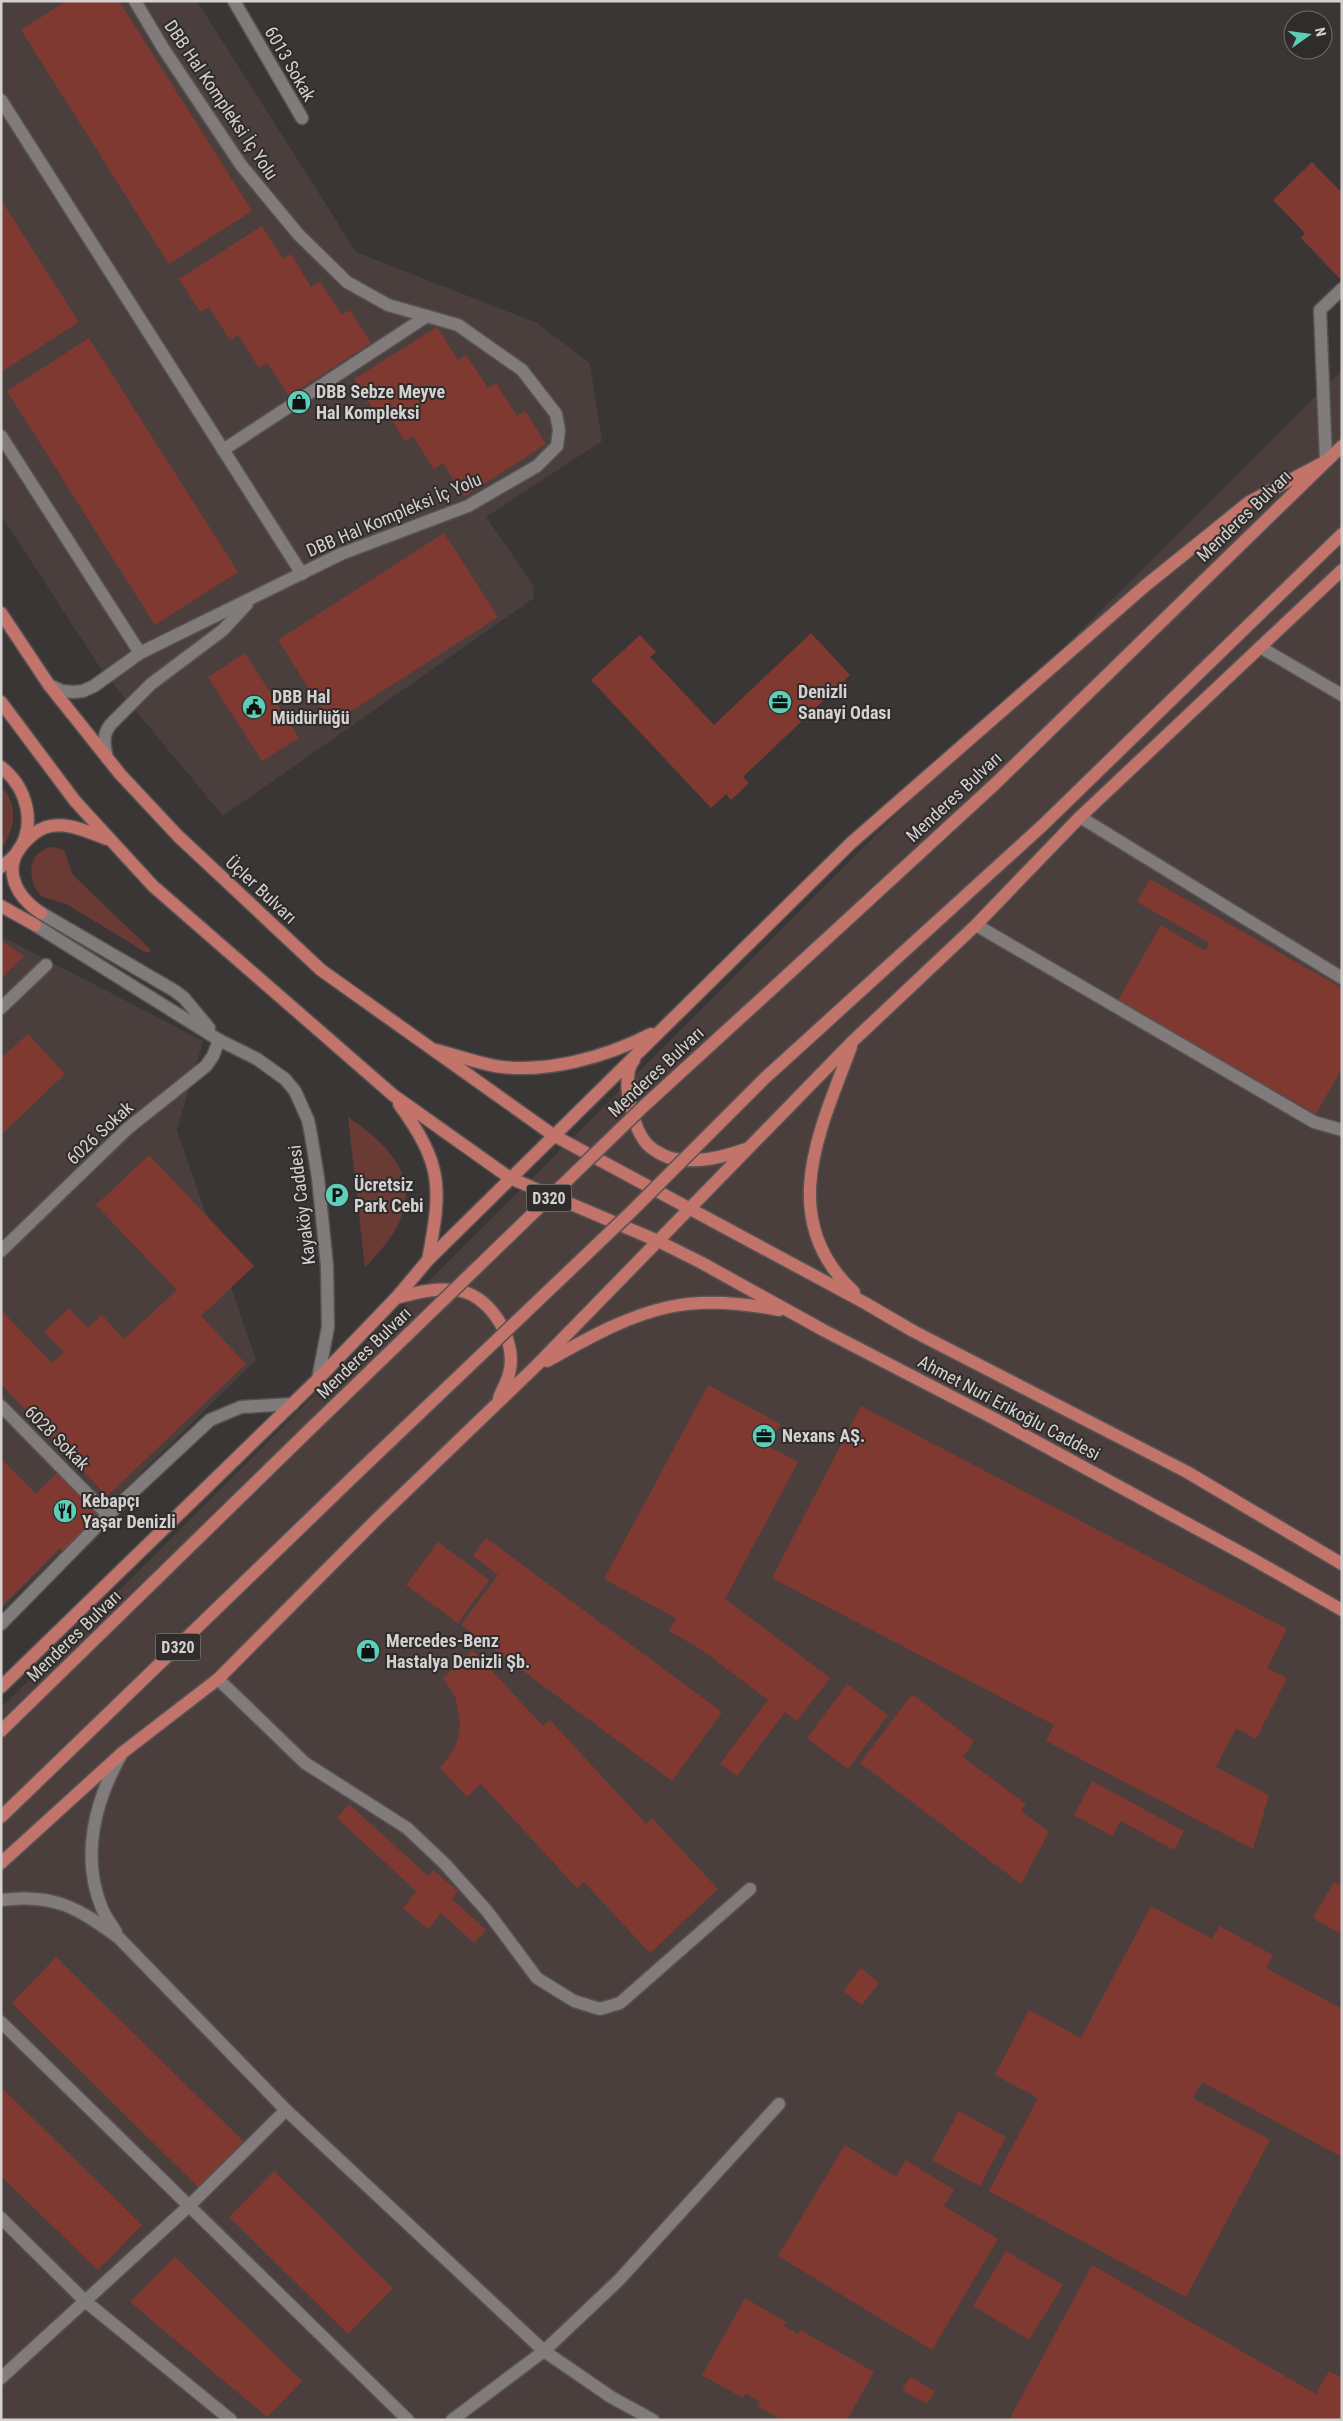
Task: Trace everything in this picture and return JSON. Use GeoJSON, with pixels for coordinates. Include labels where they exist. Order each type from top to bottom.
{"type":"FeatureCollection","features":[{"type":"Feature","properties":{"kind":"main road","name":"Menderes Bulvarı"},"geometry":{"type":"LineString","coordinates":[[1,1731],[644,1106],[995,784],[1342,446]]}},
{"type":"Feature","properties":{"kind":"main road"},"geometry":{"type":"LineString","coordinates":[[1,1687],[293,1404],[396,1298],[428,1260],[851,843],[1145,586],[1249,502],[1326,461]]}},
{"type":"Feature","properties":{"kind":"main road","name":"D320"},"geometry":{"type":"LineString","coordinates":[[1,1817],[630,1212],[765,1078],[1043,825],[1342,534]]}},
{"type":"Feature","properties":{"kind":"main road"},"geometry":{"type":"LineString","coordinates":[[1,1863],[122,1753],[218,1679],[377,1519],[536,1366],[751,1148],[853,1041],[976,925],[1080,817],[1342,570]]}},
{"type":"Feature","properties":{"kind":"main road","name":"Üçler Bulvarı"},"geometry":{"type":"LineString","coordinates":[[1,613],[49,685],[120,774],[178,836],[321,970],[553,1135],[690,1210]]}},
{"type":"Feature","properties":{"kind":"main road"},"geometry":{"type":"LineString","coordinates":[[1,702],[75,801],[153,886],[393,1096],[510,1178]]}},
{"type":"Feature","properties":{"kind":"main road"},"geometry":{"type":"LineString","coordinates":[[1,767],[12,775],[23,793],[28,814],[26,834],[16,853],[12,872],[16,887],[23,900],[41,913]]}},
{"type":"Feature","properties":{"kind":"main road"},"geometry":{"type":"LineString","coordinates":[[1,867],[31,837],[50,826],[79,829],[107,838]]}},
{"type":"Feature","properties":{"kind":"main road"},"geometry":{"type":"LineString","coordinates":[[1,906],[35,926]]}},
{"type":"Feature","properties":{"kind":"main road"},"geometry":{"type":"LineString","coordinates":[[428,1047],[496,1066],[538,1066],[588,1059],[622,1049],[660,1030]]}},
{"type":"Feature","properties":{"kind":"main road"},"geometry":{"type":"LineString","coordinates":[[660,1030],[631,1064],[626,1090],[631,1113],[647,1145],[674,1159],[714,1159],[751,1148]]}},
{"type":"Feature","properties":{"kind":"main road"},"geometry":{"type":"LineString","coordinates":[[853,1041],[820,1129],[812,1158],[808,1188],[809,1210],[822,1252],[846,1285],[865,1302]]}},
{"type":"Feature","properties":{"kind":"main road"},"geometry":{"type":"LineString","coordinates":[[393,1096],[419,1132],[428,1149],[433,1167],[438,1199],[428,1260]]}},
{"type":"Feature","properties":{"kind":"main road","name":"Ahmet Nuri Erikoğlu Caddesi"},"geometry":{"type":"LineString","coordinates":[[510,1178],[658,1241],[789,1312],[993,1418],[1342,1610]]}},
{"type":"Feature","properties":{"kind":"main road","name":"Ahmet Nuri Erikoğlu Caddesi"},"geometry":{"type":"LineString","coordinates":[[690,1210],[865,1302],[913,1331],[1187,1472],[1342,1564]]}},
{"type":"Feature","properties":{"kind":"main road"},"geometry":{"type":"LineString","coordinates":[[396,1298],[422,1291],[443,1289],[463,1292],[484,1303],[498,1319],[510,1347],[510,1372],[497,1403]]}},
{"type":"Feature","properties":{"kind":"main road"},"geometry":{"type":"LineString","coordinates":[[536,1366],[642,1314],[670,1307],[720,1303],[755,1306],[789,1312]]}},
{"type":"Feature","properties":{"kind":"street","name":"DBB Hal Kompleksi İç Yolu"},"geometry":{"type":"LineString","coordinates":[[49,685],[62,691],[83,691],[94,686],[140,653],[341,554],[468,506],[537,466],[557,446],[556,414],[522,370],[458,324],[388,305],[347,282],[298,234],[240,165],[163,48],[135,1]]}},
{"type":"Feature","properties":{"kind":"street","name":"6013 Sokak"},"geometry":{"type":"LineString","coordinates":[[234,1],[302,118]]}},
{"type":"Feature","properties":{"kind":"street","name":"DBB Hal Kompleksi İç Yolu"},"geometry":{"type":"LineString","coordinates":[[1,100],[302,574]]}},
{"type":"Feature","properties":{"kind":"street"},"geometry":{"type":"LineString","coordinates":[[1326,461],[1320,310],[1342,289]]}},
{"type":"Feature","properties":{"kind":"street"},"geometry":{"type":"LineString","coordinates":[[223,450],[426,316]]}},
{"type":"Feature","properties":{"kind":"street"},"geometry":{"type":"LineString","coordinates":[[1,436],[140,653]]}},
{"type":"Feature","properties":{"kind":"street","name":"DBB Hal Kompleksi İç Yolu"},"geometry":{"type":"LineString","coordinates":[[107,758],[104,743],[106,731],[111,724],[151,684],[223,630],[251,599]]}},
{"type":"Feature","properties":{"kind":"street"},"geometry":{"type":"LineString","coordinates":[[1260,647],[1342,694]]}},
{"type":"Feature","properties":{"kind":"street"},"geometry":{"type":"LineString","coordinates":[[1080,817],[1342,978]]}},
{"type":"Feature","properties":{"kind":"street","name":"Kayaköy Caddesi"},"geometry":{"type":"LineString","coordinates":[[41,913],[184,998],[219,1040]]}},
{"type":"Feature","properties":{"kind":"street"},"geometry":{"type":"LineString","coordinates":[[976,925],[1314,1122],[1342,1130]]}},
{"type":"Feature","properties":{"kind":"street","name":"Kayaköy Caddesi"},"geometry":{"type":"LineString","coordinates":[[35,926],[219,1040],[257,1059],[285,1079],[295,1091],[308,1120],[320,1195],[329,1300],[328,1327],[318,1379]]}},
{"type":"Feature","properties":{"kind":"street"},"geometry":{"type":"LineString","coordinates":[[1,1008],[46,965]]}},
{"type":"Feature","properties":{"kind":"street","name":"6026 Sokak"},"geometry":{"type":"LineString","coordinates":[[1,1251],[126,1129],[206,1066],[213,1056],[219,1040]]}},
{"type":"Feature","properties":{"kind":"street"},"geometry":{"type":"LineString","coordinates":[[1,1624],[108,1515],[210,1420],[241,1407],[293,1404]]}},
{"type":"Feature","properties":{"kind":"street","name":"6028 Sokak"},"geometry":{"type":"LineString","coordinates":[[1,1406],[108,1515]]}},
{"type":"Feature","properties":{"kind":"street"},"geometry":{"type":"LineString","coordinates":[[218,1679],[304,1763],[413,1834],[445,1864],[487,1911],[537,1978],[574,2001],[600,2009],[620,2003],[750,1889]]}},
{"type":"Feature","properties":{"kind":"street"},"geometry":{"type":"LineString","coordinates":[[120,1939],[101,1907],[91,1863],[94,1826],[100,1803],[108,1779],[122,1753]]}},
{"type":"Feature","properties":{"kind":"street"},"geometry":{"type":"LineString","coordinates":[[1,1900],[43,1899],[71,1906],[120,1939],[286,2110],[544,2351],[611,2397],[653,2420]]}},
{"type":"Feature","properties":{"kind":"street"},"geometry":{"type":"LineString","coordinates":[[1,2022],[408,2420]]}},
{"type":"Feature","properties":{"kind":"street"},"geometry":{"type":"LineString","coordinates":[[452,2420],[544,2351],[619,2280],[779,2104]]}},
{"type":"Feature","properties":{"kind":"street"},"geometry":{"type":"LineString","coordinates":[[1,2378],[190,2205],[286,2110]]}},
{"type":"Feature","properties":{"kind":"street"},"geometry":{"type":"LineString","coordinates":[[1,2218],[85,2301],[231,2420]]}},
{"type":"Feature","properties":{"kind":"shaded area","name":"DBB Sebze Meyve Hal Kompleksi"},"geometry":{"type":"Polygon","coordinates":[[[1,1],[197,1],[356,252],[537,323],[590,363],[602,441],[486,517],[533,585],[534,598],[223,816],[101,669],[1,515],[1,1]]]}},
{"type":"Feature","properties":{"kind":"shaded area"},"geometry":{"type":"Polygon","coordinates":[[[1342,370],[1342,2420],[1,2420],[1,1708],[1342,370]]]}},
{"type":"Feature","properties":{"kind":"shaded area"},"geometry":{"type":"Polygon","coordinates":[[[1,786],[11,801],[13,818],[6,842],[1,849],[1,786]]]}},
{"type":"Feature","properties":{"kind":"shaded area"},"geometry":{"type":"Polygon","coordinates":[[[53,847],[64,850],[73,875],[151,950],[150,952],[145,952],[68,905],[41,896],[33,882],[32,866],[38,854],[44,849],[53,847]]]}},
{"type":"Feature","properties":{"kind":"shaded area"},"geometry":{"type":"Polygon","coordinates":[[[1,936],[203,1041],[177,1130],[256,1360],[1,1610],[1,936]]]}},
{"type":"Feature","properties":{"kind":"shaded area"},"geometry":{"type":"Polygon","coordinates":[[[348,1117],[377,1139],[389,1152],[398,1165],[404,1180],[406,1196],[403,1213],[394,1232],[365,1268],[348,1117]]]}},
{"type":"Feature","properties":{"kind":"building"},"geometry":{"type":"Polygon","coordinates":[[[66,1],[119,1],[252,211],[169,264],[21,30],[66,1]]]}},
{"type":"Feature","properties":{"kind":"building"},"geometry":{"type":"Polygon","coordinates":[[[1312,162],[1342,193],[1342,281],[1301,238],[1305,233],[1273,200],[1312,162]]]}},
{"type":"Feature","properties":{"kind":"building"},"geometry":{"type":"Polygon","coordinates":[[[1,200],[79,322],[1,372],[1,200]]]}},
{"type":"Feature","properties":{"kind":"building"},"geometry":{"type":"Polygon","coordinates":[[[262,226],[283,259],[291,254],[311,287],[320,282],[342,315],[350,310],[371,343],[289,396],[267,363],[259,368],[238,335],[230,340],[209,307],[200,312],[179,279],[262,226]]]}},
{"type":"Feature","properties":{"kind":"building"},"geometry":{"type":"Polygon","coordinates":[[[437,327],[458,360],[466,355],[488,388],[496,383],[517,416],[525,411],[546,444],[464,497],[443,463],[434,469],[413,436],[405,441],[384,408],[376,413],[354,379],[437,327]]]}},
{"type":"Feature","properties":{"kind":"building"},"geometry":{"type":"Polygon","coordinates":[[[89,338],[238,572],[155,625],[7,391],[89,338]]]}},
{"type":"Feature","properties":{"kind":"building"},"geometry":{"type":"Polygon","coordinates":[[[444,533],[498,617],[331,724],[278,640],[444,533]]]}},
{"type":"Feature","properties":{"kind":"building","name":"Denizli Sanayi Odası"},"geometry":{"type":"Polygon","coordinates":[[[811,633],[850,675],[743,777],[749,783],[731,800],[726,794],[711,808],[591,680],[640,635],[656,652],[650,657],[714,725],[811,633]]]}},
{"type":"Feature","properties":{"kind":"building","name":"DBB Hal Müdürlüğü"},"geometry":{"type":"Polygon","coordinates":[[[245,653],[299,738],[262,761],[208,677],[245,653]]]}},
{"type":"Feature","properties":{"kind":"building"},"geometry":{"type":"Polygon","coordinates":[[[1150,879],[1342,988],[1342,1068],[1316,1114],[1118,1000],[1161,925],[1205,951],[1209,943],[1137,902],[1150,879]]]}},
{"type":"Feature","properties":{"kind":"building"},"geometry":{"type":"Polygon","coordinates":[[[1,941],[24,956],[1,978],[1,941]]]}},
{"type":"Feature","properties":{"kind":"building"},"geometry":{"type":"Polygon","coordinates":[[[28,1034],[65,1074],[1,1135],[1,1058],[28,1034]]]}},
{"type":"Feature","properties":{"kind":"building"},"geometry":{"type":"Polygon","coordinates":[[[149,1155],[254,1266],[201,1316],[246,1364],[107,1496],[1,1384],[1,1310],[52,1363],[64,1352],[44,1332],[69,1308],[88,1328],[102,1315],[124,1339],[177,1290],[96,1205],[149,1155]]]}},
{"type":"Feature","properties":{"kind":"building"},"geometry":{"type":"Polygon","coordinates":[[[708,1385],[780,1424],[768,1446],[798,1462],[725,1599],[830,1678],[797,1721],[785,1712],[737,1776],[720,1764],[768,1700],[699,1648],[669,1631],[676,1618],[604,1579],[708,1385]]]}},
{"type":"Feature","properties":{"kind":"building"},"geometry":{"type":"Polygon","coordinates":[[[861,1406],[1287,1629],[1267,1668],[1287,1678],[1256,1739],[1236,1728],[1216,1767],[1269,1795],[1253,1849],[1046,1741],[1054,1725],[772,1578],[861,1406]]]}},
{"type":"Feature","properties":{"kind":"building"},"geometry":{"type":"Polygon","coordinates":[[[1,1459],[36,1494],[62,1468],[108,1515],[68,1555],[60,1548],[1,1607],[1,1459]]]}},
{"type":"Feature","properties":{"kind":"building"},"geometry":{"type":"Polygon","coordinates":[[[486,1538],[722,1712],[672,1781],[461,1625],[498,1575],[473,1556],[486,1538]]]}},
{"type":"Feature","properties":{"kind":"building"},"geometry":{"type":"Polygon","coordinates":[[[438,1542],[489,1580],[458,1623],[406,1585],[438,1542]]]}},
{"type":"Feature","properties":{"kind":"building"},"geometry":{"type":"Polygon","coordinates":[[[473,1650],[543,1726],[550,1720],[646,1824],[652,1818],[718,1889],[650,1953],[584,1882],[577,1888],[481,1784],[467,1797],[440,1768],[453,1751],[458,1739],[460,1722],[455,1696],[443,1678],[473,1650]]]}},
{"type":"Feature","properties":{"kind":"building"},"geometry":{"type":"Polygon","coordinates":[[[847,1684],[888,1715],[848,1769],[807,1738],[847,1684]]]}},
{"type":"Feature","properties":{"kind":"building"},"geometry":{"type":"Polygon","coordinates":[[[912,1694],[974,1741],[963,1757],[1026,1804],[1021,1811],[1049,1832],[1021,1884],[860,1763],[912,1694]]]}},
{"type":"Feature","properties":{"kind":"building"},"geometry":{"type":"Polygon","coordinates":[[[1092,1781],[1184,1831],[1174,1850],[1121,1821],[1112,1836],[1074,1815],[1092,1781]]]}},
{"type":"Feature","properties":{"kind":"building"},"geometry":{"type":"Polygon","coordinates":[[[349,1804],[428,1876],[433,1870],[458,1891],[452,1899],[486,1930],[474,1943],[441,1913],[428,1929],[403,1908],[416,1891],[337,1818],[349,1804]]]}},
{"type":"Feature","properties":{"kind":"building"},"geometry":{"type":"Polygon","coordinates":[[[1334,1882],[1342,1886],[1342,1935],[1313,1918],[1334,1882]]]}},
{"type":"Feature","properties":{"kind":"building"},"geometry":{"type":"Polygon","coordinates":[[[1151,1906],[1212,1939],[1219,1926],[1273,1955],[1266,1968],[1342,2009],[1342,2157],[1202,2082],[1193,2098],[1270,2140],[1186,2297],[989,2191],[1038,2098],[995,2075],[1029,2010],[1081,2038],[1151,1906]]]}},
{"type":"Feature","properties":{"kind":"building"},"geometry":{"type":"Polygon","coordinates":[[[56,1957],[244,2142],[199,2188],[12,2003],[56,1957]]]}},
{"type":"Feature","properties":{"kind":"building"},"geometry":{"type":"Polygon","coordinates":[[[861,1968],[879,1983],[862,2005],[843,1991],[861,1968]]]}},
{"type":"Feature","properties":{"kind":"building"},"geometry":{"type":"Polygon","coordinates":[[[1,2087],[142,2225],[98,2270],[1,2176],[1,2087]]]}},
{"type":"Feature","properties":{"kind":"building"},"geometry":{"type":"Polygon","coordinates":[[[959,2111],[1006,2137],[980,2186],[932,2160],[959,2111]]]}},
{"type":"Feature","properties":{"kind":"building"},"geometry":{"type":"Polygon","coordinates":[[[845,2145],[896,2177],[906,2160],[954,2190],[944,2206],[998,2239],[932,2350],[778,2256],[845,2145]]]}},
{"type":"Feature","properties":{"kind":"building"},"geometry":{"type":"Polygon","coordinates":[[[274,2171],[393,2288],[348,2334],[229,2217],[274,2171]]]}},
{"type":"Feature","properties":{"kind":"building"},"geometry":{"type":"Polygon","coordinates":[[[1006,2251],[1063,2285],[1029,2340],[973,2306],[1006,2251]]]}},
{"type":"Feature","properties":{"kind":"building"},"geometry":{"type":"Polygon","coordinates":[[[175,2257],[302,2381],[267,2417],[130,2302],[175,2257]]]}},
{"type":"Feature","properties":{"kind":"building"},"geometry":{"type":"Polygon","coordinates":[[[1092,2265],[1316,2394],[1329,2371],[1342,2378],[1342,2420],[1009,2420],[1092,2265]]]}},
{"type":"Feature","properties":{"kind":"building"},"geometry":{"type":"Polygon","coordinates":[[[745,2298],[786,2322],[784,2326],[798,2334],[800,2330],[874,2372],[847,2420],[782,2420],[757,2406],[760,2401],[746,2394],[743,2398],[702,2375],[745,2298]]]}},
{"type":"Feature","properties":{"kind":"building"},"geometry":{"type":"Polygon","coordinates":[[[910,2377],[935,2391],[927,2404],[902,2390],[910,2377]]]}},
{"type":"Feature","properties":{"kind":"place","name":"DBB Sebze Meyve Hal Kompleksi"},"geometry":{"type":"Point","coordinates":[299,402]}},
{"type":"Feature","properties":{"kind":"place","name":"Denizli Sanayi Odası"},"geometry":{"type":"Point","coordinates":[780,702]}},
{"type":"Feature","properties":{"kind":"place","name":"DBB Hal Müdürlüğü"},"geometry":{"type":"Point","coordinates":[254,707]}},
{"type":"Feature","properties":{"kind":"place","name":"Ücretsiz Park Cebi"},"geometry":{"type":"Point","coordinates":[337,1195]}},
{"type":"Feature","properties":{"kind":"place","name":"Nexans AŞ."},"geometry":{"type":"Point","coordinates":[764,1436]}},
{"type":"Feature","properties":{"kind":"place","name":"Kebapçı Yaşar Denizli"},"geometry":{"type":"Point","coordinates":[65,1511]}},
{"type":"Feature","properties":{"kind":"place","name":"Mercedes-Benz Hastalya Denizli Şb."},"geometry":{"type":"Point","coordinates":[368,1651]}}]}
